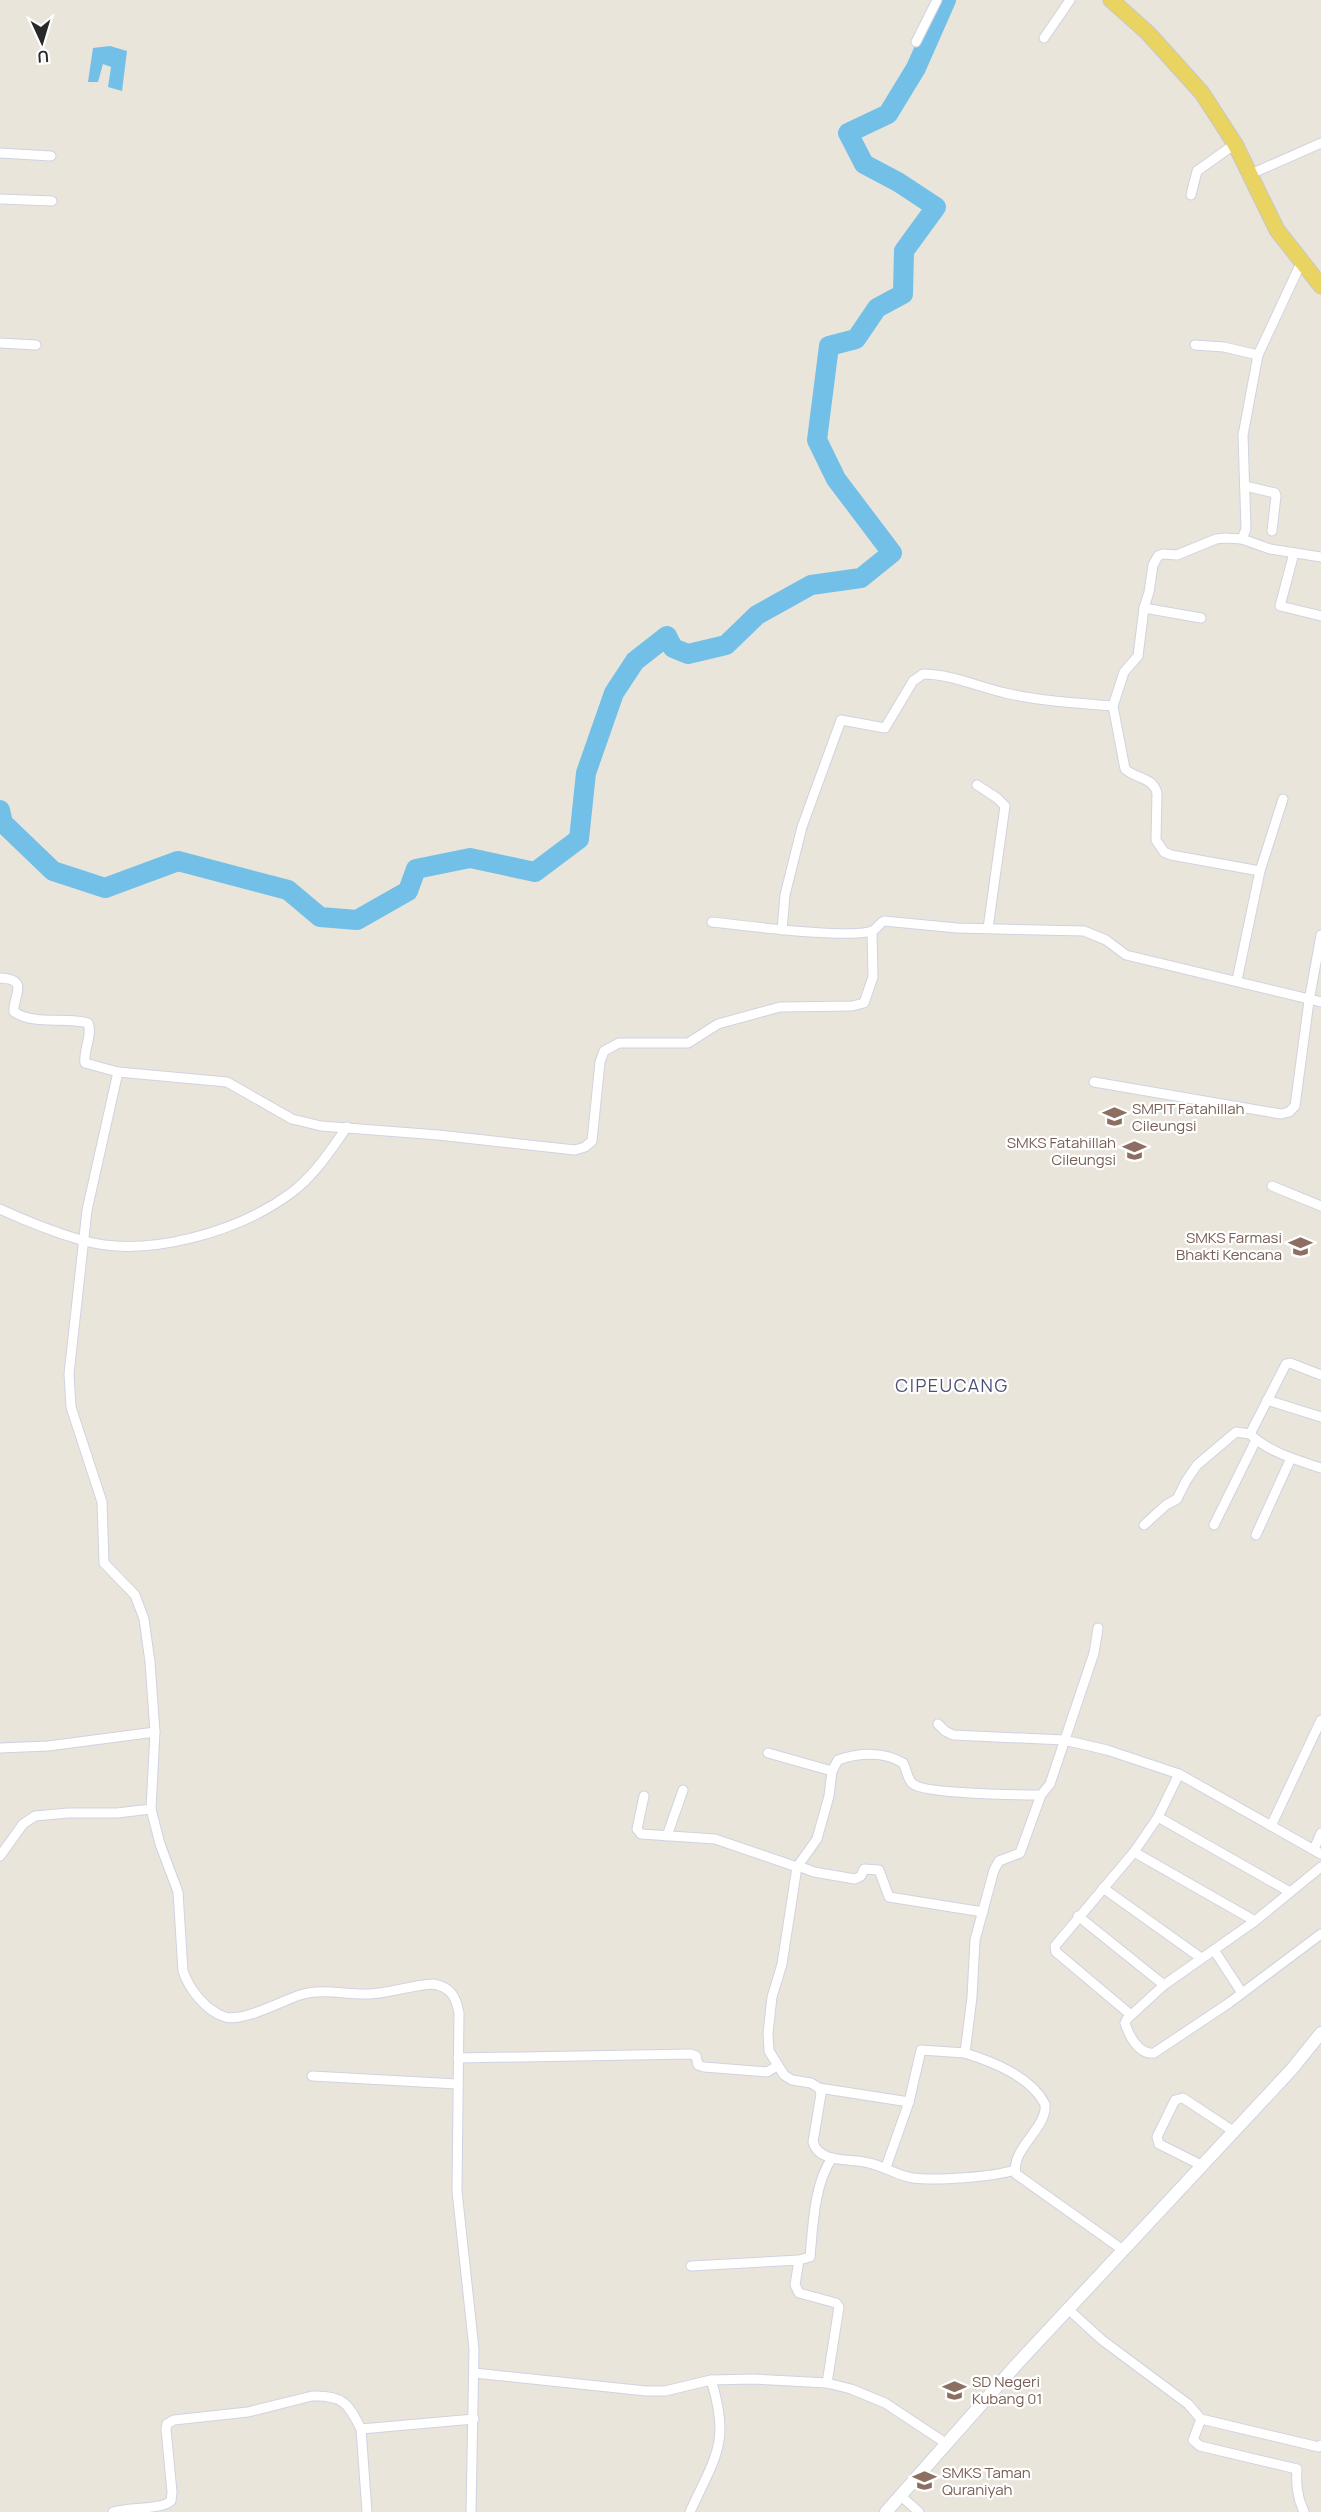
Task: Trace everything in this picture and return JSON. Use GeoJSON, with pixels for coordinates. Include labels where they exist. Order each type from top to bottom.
{"type":"FeatureCollection","features":[{"type":"Feature","properties":{"kind":"main road"},"geometry":{"type":"LineString","coordinates":[[1111,0],[1148,33],[1202,93],[1235,144],[1277,230],[1321,286]]}},
{"type":"Feature","properties":{"kind":"street"},"geometry":{"type":"LineString","coordinates":[[916,42],[937,0]]}},
{"type":"Feature","properties":{"kind":"street"},"geometry":{"type":"LineString","coordinates":[[1044,38],[1070,0]]}},
{"type":"Feature","properties":{"kind":"street"},"geometry":{"type":"LineString","coordinates":[[1251,174],[1321,143]]}},
{"type":"Feature","properties":{"kind":"street"},"geometry":{"type":"LineString","coordinates":[[1191,195],[1197,171],[1235,144]]}},
{"type":"Feature","properties":{"kind":"street"},"geometry":{"type":"LineString","coordinates":[[0,153],[51,156]]}},
{"type":"Feature","properties":{"kind":"street"},"geometry":{"type":"LineString","coordinates":[[0,199],[52,201]]}},
{"type":"Feature","properties":{"kind":"street"},"geometry":{"type":"LineString","coordinates":[[1242,538],[1245,529],[1245,417],[1258,355],[1301,263]]}},
{"type":"Feature","properties":{"kind":"street"},"geometry":{"type":"LineString","coordinates":[[0,343],[36,345]]}},
{"type":"Feature","properties":{"kind":"street"},"geometry":{"type":"LineString","coordinates":[[1195,345],[1224,347],[1258,355]]}},
{"type":"Feature","properties":{"kind":"street"},"geometry":{"type":"LineString","coordinates":[[1245,486],[1276,495],[1272,531]]}},
{"type":"Feature","properties":{"kind":"street"},"geometry":{"type":"LineString","coordinates":[[1260,871],[1171,855],[1159,847],[1156,840],[1157,793],[1155,786],[1150,780],[1138,778],[1125,769],[1113,706],[1124,672],[1138,656],[1144,609],[1153,578],[1153,565],[1158,556],[1177,555],[1220,538],[1242,538],[1270,549],[1321,557]]}},
{"type":"Feature","properties":{"kind":"street"},"geometry":{"type":"LineString","coordinates":[[1294,553],[1280,606],[1321,616]]}},
{"type":"Feature","properties":{"kind":"street"},"geometry":{"type":"LineString","coordinates":[[1144,609],[1201,618]]}},
{"type":"Feature","properties":{"kind":"street"},"geometry":{"type":"LineString","coordinates":[[782,930],[785,895],[802,827],[841,720],[885,728],[913,681],[923,674],[939,675],[1017,695],[1113,706]]}},
{"type":"Feature","properties":{"kind":"street"},"geometry":{"type":"LineString","coordinates":[[977,785],[1005,806],[988,928]]}},
{"type":"Feature","properties":{"kind":"street"},"geometry":{"type":"LineString","coordinates":[[1236,980],[1260,871],[1283,800]]}},
{"type":"Feature","properties":{"kind":"street"},"geometry":{"type":"LineString","coordinates":[[712,922],[782,930],[849,933],[872,931],[884,921],[957,928],[1084,931],[1106,940],[1126,955],[1236,980],[1309,1001],[1321,1002]]}},
{"type":"Feature","properties":{"kind":"street"},"geometry":{"type":"LineString","coordinates":[[0,978],[15,982],[18,986],[19,992],[13,1006],[14,1012],[18,1015],[42,1020],[88,1023],[90,1030],[84,1056],[85,1063],[118,1072],[227,1082],[291,1119],[321,1126],[575,1150],[585,1147],[592,1141],[600,1062],[604,1051],[610,1047],[632,1042],[688,1043],[718,1024],[780,1007],[852,1006],[864,1003],[873,976],[872,931]]}},
{"type":"Feature","properties":{"kind":"street"},"geometry":{"type":"LineString","coordinates":[[1094,1082],[1281,1114],[1289,1112],[1295,1106],[1309,1001],[1321,935]]}},
{"type":"Feature","properties":{"kind":"street"},"geometry":{"type":"LineString","coordinates":[[118,1072],[87,1210],[70,1357],[69,1397],[102,1502],[104,1563],[135,1595],[144,1619],[150,1662],[155,1732],[152,1809],[160,1844],[178,1892],[183,1971],[191,1989],[209,2008],[224,2017],[238,2017],[280,2001],[315,1992],[369,1994],[424,1985],[443,1986],[454,1996],[459,2013],[457,2190],[474,2349],[471,2512]]}},
{"type":"Feature","properties":{"kind":"street"},"geometry":{"type":"LineString","coordinates":[[0,1209],[83,1241],[111,1245],[163,1243],[219,1231],[264,1210],[291,1193],[310,1176],[347,1127]]}},
{"type":"Feature","properties":{"kind":"street"},"geometry":{"type":"LineString","coordinates":[[1272,1186],[1321,1206]]}},
{"type":"Feature","properties":{"kind":"street"},"geometry":{"type":"LineString","coordinates":[[1214,1525],[1284,1366],[1288,1363],[1321,1375]]}},
{"type":"Feature","properties":{"kind":"street"},"geometry":{"type":"LineString","coordinates":[[1268,1400],[1321,1417]]}},
{"type":"Feature","properties":{"kind":"street"},"geometry":{"type":"LineString","coordinates":[[1144,1525],[1166,1505],[1177,1499],[1197,1465],[1236,1432],[1253,1437],[1290,1458],[1321,1468]]}},
{"type":"Feature","properties":{"kind":"street"},"geometry":{"type":"LineString","coordinates":[[1256,1535],[1290,1458]]}},
{"type":"Feature","properties":{"kind":"street"},"geometry":{"type":"LineString","coordinates":[[965,2053],[973,1986],[975,1940],[983,1912],[999,1861],[1020,1853],[1041,1795],[1050,1784],[1094,1653],[1098,1628]]}},
{"type":"Feature","properties":{"kind":"street"},"geometry":{"type":"LineString","coordinates":[[1271,1826],[1321,1720]]}},
{"type":"Feature","properties":{"kind":"street"},"geometry":{"type":"LineString","coordinates":[[938,1724],[953,1735],[1064,1740],[1107,1750],[1179,1774],[1318,1851],[1321,1833]]}},
{"type":"Feature","properties":{"kind":"street"},"geometry":{"type":"LineString","coordinates":[[0,1748],[48,1746],[155,1732]]}},
{"type":"Feature","properties":{"kind":"street"},"geometry":{"type":"LineString","coordinates":[[768,1753],[832,1771]]}},
{"type":"Feature","properties":{"kind":"street"},"geometry":{"type":"LineString","coordinates":[[909,2102],[819,2088],[811,2083],[792,2080],[777,2066],[769,2051],[769,2014],[782,1964],[797,1866],[817,1839],[829,1796],[832,1771],[838,1760],[873,1754],[898,1759],[903,1763],[914,1785],[922,1788],[972,1794],[1041,1795]]}},
{"type":"Feature","properties":{"kind":"street"},"geometry":{"type":"LineString","coordinates":[[1131,2015],[1055,1950],[1056,1944],[1134,1852],[1158,1817],[1179,1774]]}},
{"type":"Feature","properties":{"kind":"street"},"geometry":{"type":"LineString","coordinates":[[667,1836],[683,1790]]}},
{"type":"Feature","properties":{"kind":"street"},"geometry":{"type":"LineString","coordinates":[[644,1796],[637,1832],[641,1834],[716,1839],[814,1872],[855,1879],[861,1876],[864,1869],[879,1870],[882,1872],[886,1894],[889,1897],[983,1912]]}},
{"type":"Feature","properties":{"kind":"street"},"geometry":{"type":"LineString","coordinates":[[0,1856],[23,1824],[35,1816],[117,1813],[152,1809]]}},
{"type":"Feature","properties":{"kind":"street"},"geometry":{"type":"LineString","coordinates":[[1158,1817],[1290,1892]]}},
{"type":"Feature","properties":{"kind":"street"},"geometry":{"type":"LineString","coordinates":[[1134,1852],[1255,1921]]}},
{"type":"Feature","properties":{"kind":"street"},"geometry":{"type":"LineString","coordinates":[[1321,1867],[1255,1921],[1164,1985],[1131,2015],[1125,2023],[1127,2030],[1140,2049],[1151,2054],[1242,1992],[1321,1934]]}},
{"type":"Feature","properties":{"kind":"street"},"geometry":{"type":"LineString","coordinates":[[1103,1888],[1201,1958]]}},
{"type":"Feature","properties":{"kind":"street"},"geometry":{"type":"LineString","coordinates":[[1078,1916],[1164,1985]]}},
{"type":"Feature","properties":{"kind":"street"},"geometry":{"type":"LineString","coordinates":[[1214,1950],[1242,1992]]}},
{"type":"Feature","properties":{"kind":"street"},"geometry":{"type":"LineString","coordinates":[[886,2512],[1068,2309],[1292,2069],[1321,2034]]}},
{"type":"Feature","properties":{"kind":"street"},"geometry":{"type":"LineString","coordinates":[[886,2167],[909,2102],[921,2050],[965,2053],[988,2060],[1035,2090],[1045,2104],[1044,2114],[1019,2157],[1015,2170]]}},
{"type":"Feature","properties":{"kind":"street"},"geometry":{"type":"LineString","coordinates":[[458,2058],[693,2054],[698,2065],[704,2067],[767,2072],[777,2066]]}},
{"type":"Feature","properties":{"kind":"street"},"geometry":{"type":"LineString","coordinates":[[312,2076],[457,2084]]}},
{"type":"Feature","properties":{"kind":"street"},"geometry":{"type":"LineString","coordinates":[[819,2088],[821,2094],[813,2142],[819,2153],[832,2158],[867,2162],[886,2167],[912,2178],[975,2177],[1015,2170]]}},
{"type":"Feature","properties":{"kind":"street"},"geometry":{"type":"LineString","coordinates":[[1203,2166],[1159,2144],[1157,2137],[1175,2100],[1183,2098],[1233,2131]]}},
{"type":"Feature","properties":{"kind":"street"},"geometry":{"type":"LineString","coordinates":[[691,2266],[800,2260],[810,2257],[819,2192],[825,2170],[832,2158]]}},
{"type":"Feature","properties":{"kind":"street"},"geometry":{"type":"LineString","coordinates":[[1015,2170],[1020,2177],[1066,2207],[1123,2250]]}},
{"type":"Feature","properties":{"kind":"street"},"geometry":{"type":"LineString","coordinates":[[800,2260],[795,2285],[799,2293],[836,2303],[838,2307],[827,2384]]}},
{"type":"Feature","properties":{"kind":"street"},"geometry":{"type":"LineString","coordinates":[[1068,2309],[1102,2340],[1188,2404],[1201,2419],[1319,2447],[1321,2445]]}},
{"type":"Feature","properties":{"kind":"street"},"geometry":{"type":"LineString","coordinates":[[474,2373],[646,2391],[665,2391],[711,2380],[753,2379],[827,2384],[851,2389],[885,2403],[947,2444]]}},
{"type":"Feature","properties":{"kind":"street"},"geometry":{"type":"LineString","coordinates":[[690,2512],[715,2462],[720,2438],[721,2420],[711,2380]]}},
{"type":"Feature","properties":{"kind":"street"},"geometry":{"type":"LineString","coordinates":[[113,2512],[134,2507],[164,2506],[171,2501],[166,2429],[167,2424],[174,2420],[248,2412],[322,2395],[341,2400],[350,2407],[361,2429],[367,2512]]}},
{"type":"Feature","properties":{"kind":"street"},"geometry":{"type":"LineString","coordinates":[[361,2429],[474,2419]]}},
{"type":"Feature","properties":{"kind":"street"},"geometry":{"type":"LineString","coordinates":[[1201,2419],[1197,2443],[1297,2469],[1297,2492],[1304,2512]]}},
{"type":"Feature","properties":{"kind":"street"},"geometry":{"type":"LineString","coordinates":[[901,2496],[919,2512]]}},
{"type":"Feature","properties":{"kind":"water"},"geometry":{"type":"Polygon","coordinates":[[[110,46],[127,51],[122,91],[108,87],[111,67],[103,64],[98,82],[88,82],[93,48],[110,46]]]}},
{"type":"Feature","properties":{"kind":"waterway"},"geometry":{"type":"LineString","coordinates":[[0,810],[3,823],[53,871],[105,888],[178,861],[288,890],[320,917],[357,920],[408,891],[416,869],[470,858],[535,872],[579,839],[586,773],[614,693],[635,661],[667,636],[673,648],[688,654],[726,645],[757,615],[811,585],[861,578],[892,553],[836,479],[817,440],[829,346],[856,339],[877,308],[903,294],[904,251],[936,207],[898,182],[864,164],[848,133],[888,114],[916,68],[946,0]]}},
{"type":"Feature","properties":{"kind":"place","name":"SMPIT Fatahillah Cileungsi"},"geometry":{"type":"Point","coordinates":[1114,1117]}},
{"type":"Feature","properties":{"kind":"place","name":"SMKS Fatahillah Cileungsi"},"geometry":{"type":"Point","coordinates":[1134,1151]}},
{"type":"Feature","properties":{"kind":"place","name":"SMKS Farmasi Bhakti Kencana"},"geometry":{"type":"Point","coordinates":[1300,1246]}},
{"type":"Feature","properties":{"kind":"place","name":"SD Negeri Kubang 01"},"geometry":{"type":"Point","coordinates":[954,2390]}},
{"type":"Feature","properties":{"kind":"place","name":"SMKS Taman Quraniyah"},"geometry":{"type":"Point","coordinates":[924,2481]}},
{"type":"Feature","properties":{"kind":"district","name":"CIPEUCANG"},"geometry":{"type":"Point","coordinates":[952,1385]}}]}
